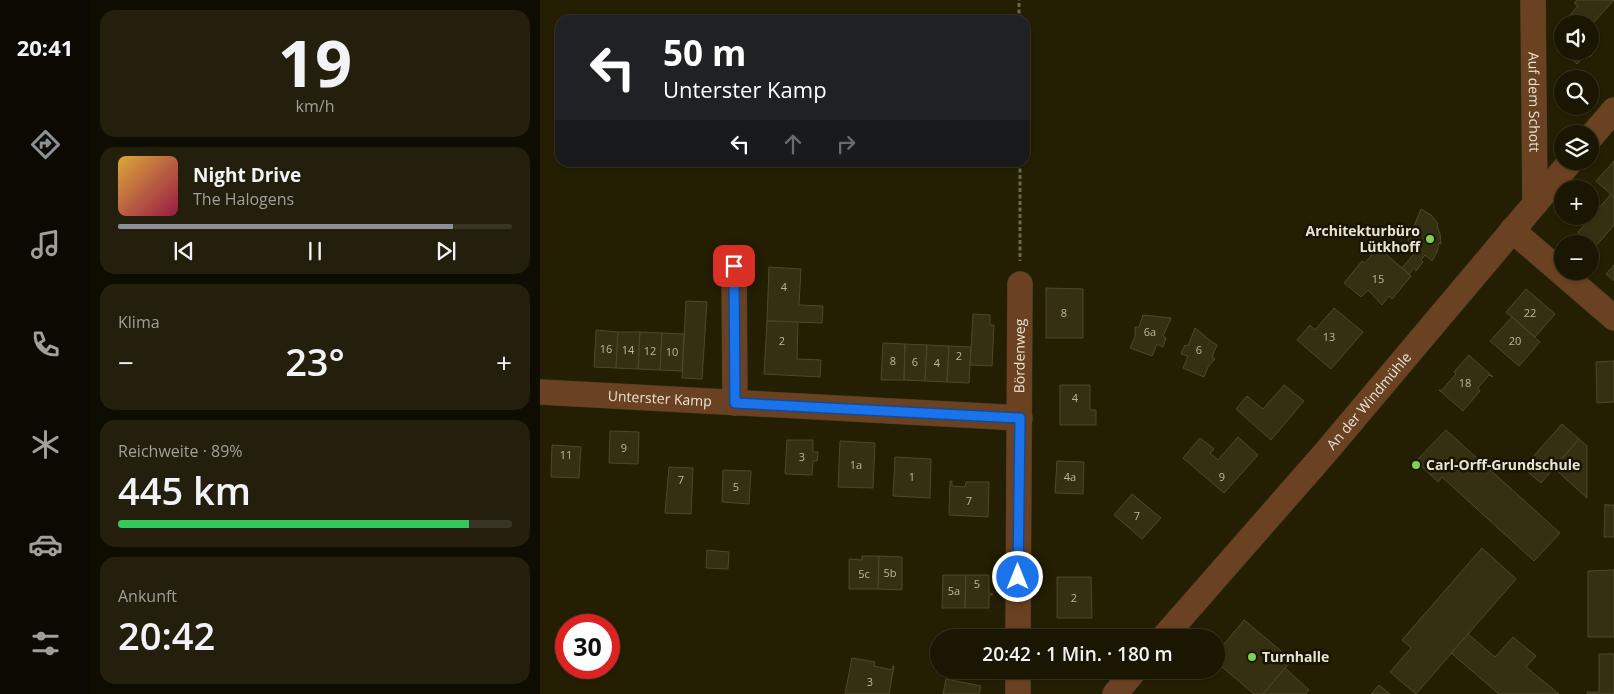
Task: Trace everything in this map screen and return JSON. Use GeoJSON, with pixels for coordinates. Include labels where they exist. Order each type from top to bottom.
{"type":"FeatureCollection","features":[{"type":"Feature","properties":{"kind":"street","name":"Auf dem Schott"},"geometry":{"type":"LineString","coordinates":[[1533,0],[1535,204]]}},
{"type":"Feature","properties":{"kind":"street"},"geometry":{"type":"LineString","coordinates":[[1599,128],[1614,110]]}},
{"type":"Feature","properties":{"kind":"street","name":"An der Windmühle"},"geometry":{"type":"LineString","coordinates":[[1171,629],[1325,453],[1563,170]]}},
{"type":"Feature","properties":{"kind":"street"},"geometry":{"type":"LineString","coordinates":[[1512,230],[1614,318]]}},
{"type":"Feature","properties":{"kind":"street"},"geometry":{"type":"LineString","coordinates":[[734,266],[735,403]]}},
{"type":"Feature","properties":{"kind":"street","name":"Bördenweg"},"geometry":{"type":"LineString","coordinates":[[1018,629],[1020,284]]}},
{"type":"Feature","properties":{"kind":"street","name":"Unterster Kamp"},"geometry":{"type":"LineString","coordinates":[[540,392],[1020,418]]}},
{"type":"Feature","properties":{"kind":"street"},"geometry":{"type":"LineString","coordinates":[[1018,679],[1018,694]]}},
{"type":"Feature","properties":{"kind":"street"},"geometry":{"type":"LineString","coordinates":[[1115,694],[1128,679]]}},
{"type":"Feature","properties":{"kind":"path"},"geometry":{"type":"LineString","coordinates":[[1019,0],[1019,15]]}},
{"type":"Feature","properties":{"kind":"path"},"geometry":{"type":"LineString","coordinates":[[1020,167],[1020,284]]}},
{"type":"Feature","properties":{"kind":"building"},"geometry":{"type":"Polygon","coordinates":[[[1577,0],[1614,0],[1599,16],[1570,15],[1578,6],[1574,3],[1577,0]]]}},
{"type":"Feature","properties":{"kind":"building"},"geometry":{"type":"Polygon","coordinates":[[[1573,60],[1581,60],[1577,64],[1573,60]]]}},
{"type":"Feature","properties":{"kind":"building"},"geometry":{"type":"Polygon","coordinates":[[[1614,161],[1614,197],[1597,180],[1614,161]]]}},
{"type":"Feature","properties":{"kind":"building"},"geometry":{"type":"Polygon","coordinates":[[[1611,194],[1614,197],[1614,225],[1599,242],[1599,235],[1581,235],[1578,232],[1584,225],[1599,225],[1599,208],[1611,194]]]}},
{"type":"Feature","properties":{"kind":"building"},"geometry":{"type":"Polygon","coordinates":[[[1421,209],[1431,215],[1438,224],[1441,244],[1439,243],[1432,261],[1425,255],[1421,260],[1423,262],[1416,271],[1414,268],[1409,274],[1402,268],[1418,249],[1408,241],[1421,209]]]}},
{"type":"Feature","properties":{"kind":"building"},"geometry":{"type":"Polygon","coordinates":[[[1378,247],[1411,276],[1392,299],[1389,296],[1382,305],[1368,290],[1361,297],[1344,283],[1362,261],[1365,263],[1378,247]]]}},
{"type":"Feature","properties":{"kind":"building"},"geometry":{"type":"Polygon","coordinates":[[[1614,265],[1614,281],[1606,274],[1614,265]]]}},
{"type":"Feature","properties":{"kind":"building"},"geometry":{"type":"Polygon","coordinates":[[[769,267],[801,269],[799,305],[823,306],[822,323],[767,321],[769,267]]]}},
{"type":"Feature","properties":{"kind":"building"},"geometry":{"type":"Polygon","coordinates":[[[1046,288],[1083,289],[1083,338],[1046,338],[1046,288]]]}},
{"type":"Feature","properties":{"kind":"building"},"geometry":{"type":"Polygon","coordinates":[[[1526,289],[1555,314],[1535,337],[1506,312],[1526,289]]]}},
{"type":"Feature","properties":{"kind":"building"},"geometry":{"type":"Polygon","coordinates":[[[686,301],[707,302],[702,379],[682,378],[686,301]]]}},
{"type":"Feature","properties":{"kind":"building"},"geometry":{"type":"Polygon","coordinates":[[[1334,308],[1363,332],[1331,369],[1297,340],[1310,325],[1315,330],[1334,308]]]}},
{"type":"Feature","properties":{"kind":"building"},"geometry":{"type":"Polygon","coordinates":[[[973,314],[990,315],[990,325],[994,325],[992,366],[970,365],[973,314]]]}},
{"type":"Feature","properties":{"kind":"building"},"geometry":{"type":"Polygon","coordinates":[[[1143,315],[1171,318],[1163,336],[1166,338],[1163,347],[1157,344],[1152,356],[1130,348],[1135,337],[1135,327],[1139,327],[1143,315]]]}},
{"type":"Feature","properties":{"kind":"building"},"geometry":{"type":"Polygon","coordinates":[[[1512,317],[1540,342],[1519,366],[1490,341],[1512,317]]]}},
{"type":"Feature","properties":{"kind":"building"},"geometry":{"type":"Polygon","coordinates":[[[767,321],[798,322],[797,359],[821,360],[820,377],[764,374],[767,321]]]}},
{"type":"Feature","properties":{"kind":"building"},"geometry":{"type":"Polygon","coordinates":[[[1195,328],[1217,345],[1212,357],[1215,359],[1208,367],[1204,377],[1183,368],[1188,356],[1181,354],[1185,345],[1188,346],[1195,328]]]}},
{"type":"Feature","properties":{"kind":"building"},"geometry":{"type":"Polygon","coordinates":[[[596,330],[618,332],[616,368],[594,367],[596,330]]]}},
{"type":"Feature","properties":{"kind":"building"},"geometry":{"type":"Polygon","coordinates":[[[618,332],[640,332],[638,369],[616,368],[618,332]]]}},
{"type":"Feature","properties":{"kind":"building"},"geometry":{"type":"Polygon","coordinates":[[[640,332],[662,333],[660,370],[638,369],[640,332]]]}},
{"type":"Feature","properties":{"kind":"building"},"geometry":{"type":"Polygon","coordinates":[[[662,333],[684,334],[682,371],[660,370],[662,333]]]}},
{"type":"Feature","properties":{"kind":"building"},"geometry":{"type":"Polygon","coordinates":[[[883,343],[905,344],[904,380],[881,380],[883,343]]]}},
{"type":"Feature","properties":{"kind":"building"},"geometry":{"type":"Polygon","coordinates":[[[905,344],[927,345],[925,381],[904,380],[905,344]]]}},
{"type":"Feature","properties":{"kind":"building"},"geometry":{"type":"Polygon","coordinates":[[[927,345],[949,346],[947,382],[925,381],[927,345]]]}},
{"type":"Feature","properties":{"kind":"building"},"geometry":{"type":"Polygon","coordinates":[[[949,346],[971,347],[969,383],[947,382],[949,346]]]}},
{"type":"Feature","properties":{"kind":"building"},"geometry":{"type":"Polygon","coordinates":[[[1469,355],[1493,377],[1489,375],[1478,388],[1480,391],[1463,411],[1439,390],[1441,391],[1456,374],[1454,372],[1469,355]]]}},
{"type":"Feature","properties":{"kind":"building"},"geometry":{"type":"Polygon","coordinates":[[[1614,361],[1614,402],[1597,403],[1596,362],[1614,361]]]}},
{"type":"Feature","properties":{"kind":"building"},"geometry":{"type":"Polygon","coordinates":[[[1060,385],[1090,385],[1090,410],[1096,410],[1096,425],[1060,425],[1060,385]]]}},
{"type":"Feature","properties":{"kind":"building"},"geometry":{"type":"Polygon","coordinates":[[[1284,385],[1304,401],[1271,440],[1236,409],[1247,396],[1263,409],[1284,385]]]}},
{"type":"Feature","properties":{"kind":"building"},"geometry":{"type":"Polygon","coordinates":[[[1562,424],[1579,439],[1541,483],[1523,468],[1562,424]]]}},
{"type":"Feature","properties":{"kind":"building"},"geometry":{"type":"Polygon","coordinates":[[[1446,430],[1560,533],[1534,561],[1442,477],[1438,482],[1416,461],[1446,430]]]}},
{"type":"Feature","properties":{"kind":"building"},"geometry":{"type":"Polygon","coordinates":[[[610,431],[639,432],[638,464],[609,463],[610,431]]]}},
{"type":"Feature","properties":{"kind":"building"},"geometry":{"type":"Polygon","coordinates":[[[1238,437],[1258,455],[1224,493],[1183,458],[1200,438],[1214,449],[1210,453],[1218,460],[1238,437]]]}},
{"type":"Feature","properties":{"kind":"building"},"geometry":{"type":"Polygon","coordinates":[[[1579,439],[1587,446],[1587,498],[1554,468],[1579,439]]]}},
{"type":"Feature","properties":{"kind":"building"},"geometry":{"type":"Polygon","coordinates":[[[787,440],[813,440],[813,452],[818,452],[817,461],[813,461],[812,475],[785,474],[787,440]]]}},
{"type":"Feature","properties":{"kind":"building"},"geometry":{"type":"Polygon","coordinates":[[[840,441],[875,443],[873,488],[838,487],[840,441]]]}},
{"type":"Feature","properties":{"kind":"building"},"geometry":{"type":"Polygon","coordinates":[[[552,445],[581,447],[579,478],[551,477],[552,445]]]}},
{"type":"Feature","properties":{"kind":"building"},"geometry":{"type":"Polygon","coordinates":[[[895,457],[931,459],[930,498],[893,496],[895,457]]]}},
{"type":"Feature","properties":{"kind":"building"},"geometry":{"type":"Polygon","coordinates":[[[1057,461],[1084,462],[1083,494],[1055,493],[1057,461]]]}},
{"type":"Feature","properties":{"kind":"building"},"geometry":{"type":"Polygon","coordinates":[[[669,467],[693,468],[691,514],[665,513],[669,467]]]}},
{"type":"Feature","properties":{"kind":"building"},"geometry":{"type":"Polygon","coordinates":[[[723,470],[751,471],[749,504],[722,502],[723,470]]]}},
{"type":"Feature","properties":{"kind":"building"},"geometry":{"type":"Polygon","coordinates":[[[950,481],[952,481],[952,486],[965,487],[966,482],[989,482],[988,517],[949,515],[950,481]]]}},
{"type":"Feature","properties":{"kind":"building"},"geometry":{"type":"Polygon","coordinates":[[[1132,494],[1161,518],[1142,539],[1114,515],[1132,494]]]}},
{"type":"Feature","properties":{"kind":"building"},"geometry":{"type":"Polygon","coordinates":[[[1605,504],[1614,505],[1614,537],[1604,537],[1605,504]]]}},
{"type":"Feature","properties":{"kind":"building"},"geometry":{"type":"Polygon","coordinates":[[[1482,548],[1516,579],[1416,694],[1390,672],[1411,648],[1402,640],[1482,548]]]}},
{"type":"Feature","properties":{"kind":"building"},"geometry":{"type":"Polygon","coordinates":[[[707,550],[729,552],[728,569],[706,568],[707,550]]]}},
{"type":"Feature","properties":{"kind":"building"},"geometry":{"type":"Polygon","coordinates":[[[862,556],[879,556],[878,589],[849,589],[849,559],[862,560],[862,556]]]}},
{"type":"Feature","properties":{"kind":"building"},"geometry":{"type":"Polygon","coordinates":[[[879,556],[902,557],[902,590],[878,589],[879,556]]]}},
{"type":"Feature","properties":{"kind":"building"},"geometry":{"type":"Polygon","coordinates":[[[1614,570],[1614,637],[1588,637],[1588,571],[1614,570]]]}},
{"type":"Feature","properties":{"kind":"building"},"geometry":{"type":"Polygon","coordinates":[[[943,575],[966,575],[965,608],[942,608],[943,575]]]}},
{"type":"Feature","properties":{"kind":"building"},"geometry":{"type":"Polygon","coordinates":[[[966,575],[989,575],[989,593],[993,594],[989,596],[989,608],[965,608],[966,575]]]}},
{"type":"Feature","properties":{"kind":"building"},"geometry":{"type":"Polygon","coordinates":[[[1057,577],[1091,577],[1092,618],[1057,618],[1057,577]]]}},
{"type":"Feature","properties":{"kind":"building","name":"Turnhalle"},"geometry":{"type":"Polygon","coordinates":[[[1244,620],[1292,660],[1263,694],[1254,694],[1225,670],[1225,643],[1244,620]]]}},
{"type":"Feature","properties":{"kind":"building"},"geometry":{"type":"Polygon","coordinates":[[[1468,634],[1495,657],[1513,637],[1536,656],[1526,667],[1559,694],[1499,694],[1451,653],[1468,634]]]}},
{"type":"Feature","properties":{"kind":"building"},"geometry":{"type":"Polygon","coordinates":[[[1599,654],[1614,654],[1614,694],[1587,694],[1587,692],[1599,692],[1599,654]]]}},
{"type":"Feature","properties":{"kind":"building"},"geometry":{"type":"Polygon","coordinates":[[[852,658],[875,662],[874,666],[892,670],[894,666],[889,694],[845,694],[852,658]]]}},
{"type":"Feature","properties":{"kind":"building"},"geometry":{"type":"Polygon","coordinates":[[[1285,668],[1309,690],[1306,694],[1263,694],[1285,668]]]}},
{"type":"Feature","properties":{"kind":"building"},"geometry":{"type":"Polygon","coordinates":[[[946,679],[981,686],[979,694],[943,694],[946,679]]]}},
{"type":"Feature","properties":{"kind":"building"},"geometry":{"type":"Polygon","coordinates":[[[1379,685],[1390,694],[1371,694],[1379,685]]]}},
{"type":"Feature","properties":{"kind":"place","name":"Architekturbüro Lütkhoff"},"geometry":{"type":"Point","coordinates":[1430,239]}},
{"type":"Feature","properties":{"kind":"place","name":"Carl-Orff-Grundschule"},"geometry":{"type":"Point","coordinates":[1416,465]}},
{"type":"Feature","properties":{"kind":"place","name":"Turnhalle"},"geometry":{"type":"Point","coordinates":[1252,657]}},
{"type":"Feature","properties":{"kind":"route"},"geometry":{"type":"LineString","coordinates":[[734,266],[735,403],[1020,418],[1018,577]]}}]}
